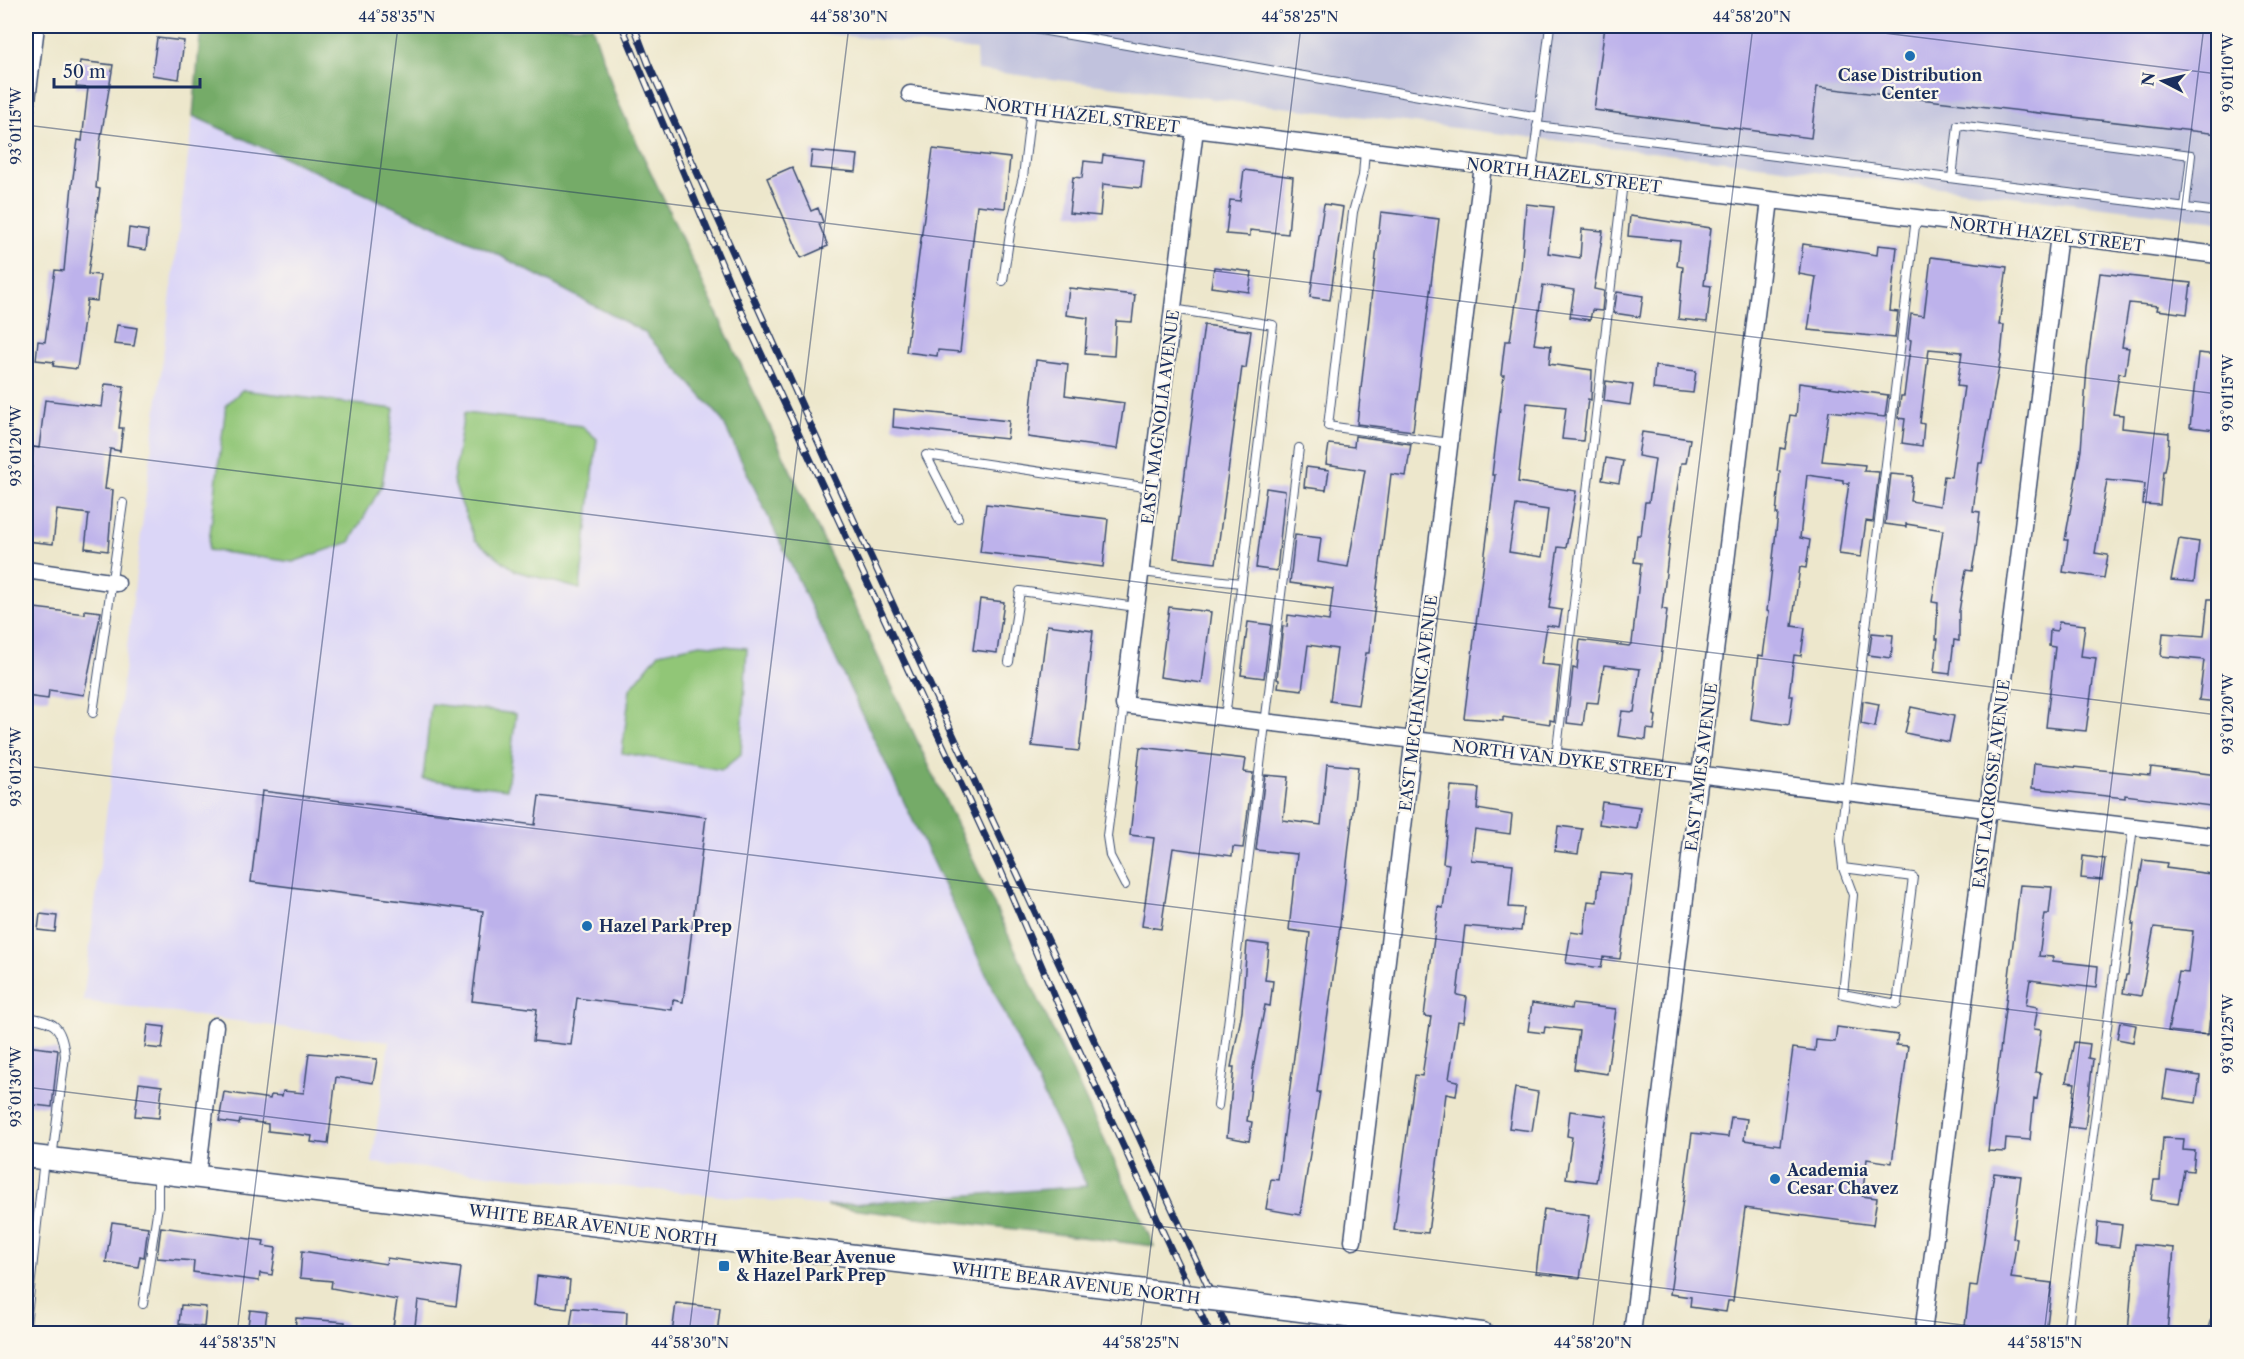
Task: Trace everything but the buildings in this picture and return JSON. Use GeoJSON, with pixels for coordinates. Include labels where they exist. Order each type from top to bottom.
{"type":"FeatureCollection","features":[{"type":"Feature","properties":{"kind":"main road","name":"WHITE BEAR AVENUE NORTH"},"geometry":{"type":"LineString","coordinates":[[41,1158],[1293,1309],[1482,1334]]}},
{"type":"Feature","properties":{"kind":"street"},"geometry":{"type":"LineString","coordinates":[[26,108],[36,26]]}},
{"type":"Feature","properties":{"kind":"street","name":"NORTH HAZEL STREET"},"geometry":{"type":"LineString","coordinates":[[910,94],[2218,255]]}},
{"type":"Feature","properties":{"kind":"street","name":"EAST MAGNOLIA AVENUE"},"geometry":{"type":"LineString","coordinates":[[1124,705],[1195,129]]}},
{"type":"Feature","properties":{"kind":"street","name":"EAST MECHANIC AVENUE"},"geometry":{"type":"LineString","coordinates":[[1353,1241],[1483,165]]}},
{"type":"Feature","properties":{"kind":"street","name":"EAST AMES AVENUE"},"geometry":{"type":"LineString","coordinates":[[1632,1334],[1770,200]]}},
{"type":"Feature","properties":{"kind":"street","name":"EAST LACROSSE AVENUE"},"geometry":{"type":"LineString","coordinates":[[1923,1334],[2059,235]]}},
{"type":"Feature","properties":{"kind":"street"},"geometry":{"type":"LineString","coordinates":[[26,570],[114,583]]}},
{"type":"Feature","properties":{"kind":"street","name":"NORTH VAN DYKE STREET"},"geometry":{"type":"LineString","coordinates":[[1124,705],[2218,837]]}},
{"type":"Feature","properties":{"kind":"street"},"geometry":{"type":"LineString","coordinates":[[197,1177],[215,1026]]}},
{"type":"Feature","properties":{"kind":"street"},"geometry":{"type":"LineString","coordinates":[[2217,1334],[2218,1324]]}},
{"type":"Feature","properties":{"kind":"lane"},"geometry":{"type":"LineString","coordinates":[[1018,26],[1538,121],[2218,212]]}},
{"type":"Feature","properties":{"kind":"lane"},"geometry":{"type":"LineString","coordinates":[[1532,171],[1550,26]]}},
{"type":"Feature","properties":{"kind":"lane"},"geometry":{"type":"LineString","coordinates":[[1003,281],[1012,220],[1023,177],[1031,109]]}},
{"type":"Feature","properties":{"kind":"lane"},"geometry":{"type":"LineString","coordinates":[[1952,178],[1958,125],[2191,154],[2185,208]]}},
{"type":"Feature","properties":{"kind":"lane"},"geometry":{"type":"LineString","coordinates":[[1365,150],[1363,176],[1353,212],[1328,426],[1449,443]]}},
{"type":"Feature","properties":{"kind":"lane"},"geometry":{"type":"LineString","coordinates":[[1556,758],[1623,182]]}},
{"type":"Feature","properties":{"kind":"lane"},"geometry":{"type":"LineString","coordinates":[[1844,868],[1913,877],[1897,1004],[1844,994],[1853,895],[1844,868],[1840,841],[1916,218]]}},
{"type":"Feature","properties":{"kind":"lane"},"geometry":{"type":"LineString","coordinates":[[1173,309],[1273,325],[1225,717]]}},
{"type":"Feature","properties":{"kind":"lane"},"geometry":{"type":"LineString","coordinates":[[1218,1106],[1299,448]]}},
{"type":"Feature","properties":{"kind":"lane"},"geometry":{"type":"LineString","coordinates":[[958,518],[926,455],[1151,489]]}},
{"type":"Feature","properties":{"kind":"lane"},"geometry":{"type":"LineString","coordinates":[[93,713],[114,583],[123,503]]}},
{"type":"Feature","properties":{"kind":"lane"},"geometry":{"type":"LineString","coordinates":[[1141,572],[1241,583]]}},
{"type":"Feature","properties":{"kind":"lane"},"geometry":{"type":"LineString","coordinates":[[1009,662],[1020,591],[1136,607]]}},
{"type":"Feature","properties":{"kind":"lane"},"geometry":{"type":"LineString","coordinates":[[1124,705],[1107,836],[1110,856],[1125,885]]}},
{"type":"Feature","properties":{"kind":"lane"},"geometry":{"type":"LineString","coordinates":[[2067,1334],[2133,827]]}},
{"type":"Feature","properties":{"kind":"lane"},"geometry":{"type":"LineString","coordinates":[[26,1017],[50,1022],[59,1029],[65,1056],[41,1158],[26,1324]]}},
{"type":"Feature","properties":{"kind":"lane"},"geometry":{"type":"LineString","coordinates":[[143,1304],[158,1206],[158,1172]]}},
{"type":"Feature","properties":{"kind":"shaded area"},"geometry":{"type":"Polygon","coordinates":[[[756,26],[2218,26],[2218,221],[977,70],[976,50],[756,26]]]}},
{"type":"Feature","properties":{"kind":"shaded area"},"geometry":{"type":"Polygon","coordinates":[[[193,116],[495,253],[644,332],[721,418],[1087,1186],[826,1206],[372,1163],[389,1041],[83,1001],[193,116]]]}},
{"type":"Feature","properties":{"kind":"green space"},"geometry":{"type":"Polygon","coordinates":[[[201,26],[592,26],[617,100],[1154,1246],[826,1206],[1087,1186],[721,418],[644,332],[495,253],[193,116],[201,26]]]}},
{"type":"Feature","properties":{"kind":"green space"},"geometry":{"type":"Polygon","coordinates":[[[242,390],[394,409],[382,485],[350,542],[293,562],[208,550],[226,405],[242,390]]]}},
{"type":"Feature","properties":{"kind":"green space"},"geometry":{"type":"Polygon","coordinates":[[[464,413],[582,426],[597,439],[580,589],[516,571],[475,540],[453,481],[464,413]]]}},
{"type":"Feature","properties":{"kind":"green space"},"geometry":{"type":"Polygon","coordinates":[[[700,644],[747,648],[741,754],[722,770],[622,753],[630,689],[659,653],[700,644]]]}},
{"type":"Feature","properties":{"kind":"green space"},"geometry":{"type":"Polygon","coordinates":[[[431,704],[516,714],[507,789],[423,779],[431,704]]]}},
{"type":"Feature","properties":{"kind":"railway"},"geometry":{"type":"LineString","coordinates":[[622,26],[741,310],[999,866],[1057,1002],[1210,1334]]}},
{"type":"Feature","properties":{"kind":"railway"},"geometry":{"type":"LineString","coordinates":[[634,26],[648,63],[834,477],[1230,1334]]}},
{"type":"Feature","properties":{"kind":"place","name":"Case Distribution Center"},"geometry":{"type":"Point","coordinates":[1910,56]}},
{"type":"Feature","properties":{"kind":"place","name":"Hazel Park Prep"},"geometry":{"type":"Point","coordinates":[587,926]}},
{"type":"Feature","properties":{"kind":"place","name":"Academia Cesar Chavez"},"geometry":{"type":"Point","coordinates":[1775,1179]}},
{"type":"Feature","properties":{"kind":"place","name":"White Bear Avenue & Hazel Park Prep"},"geometry":{"type":"Point","coordinates":[724,1266]}}]}
